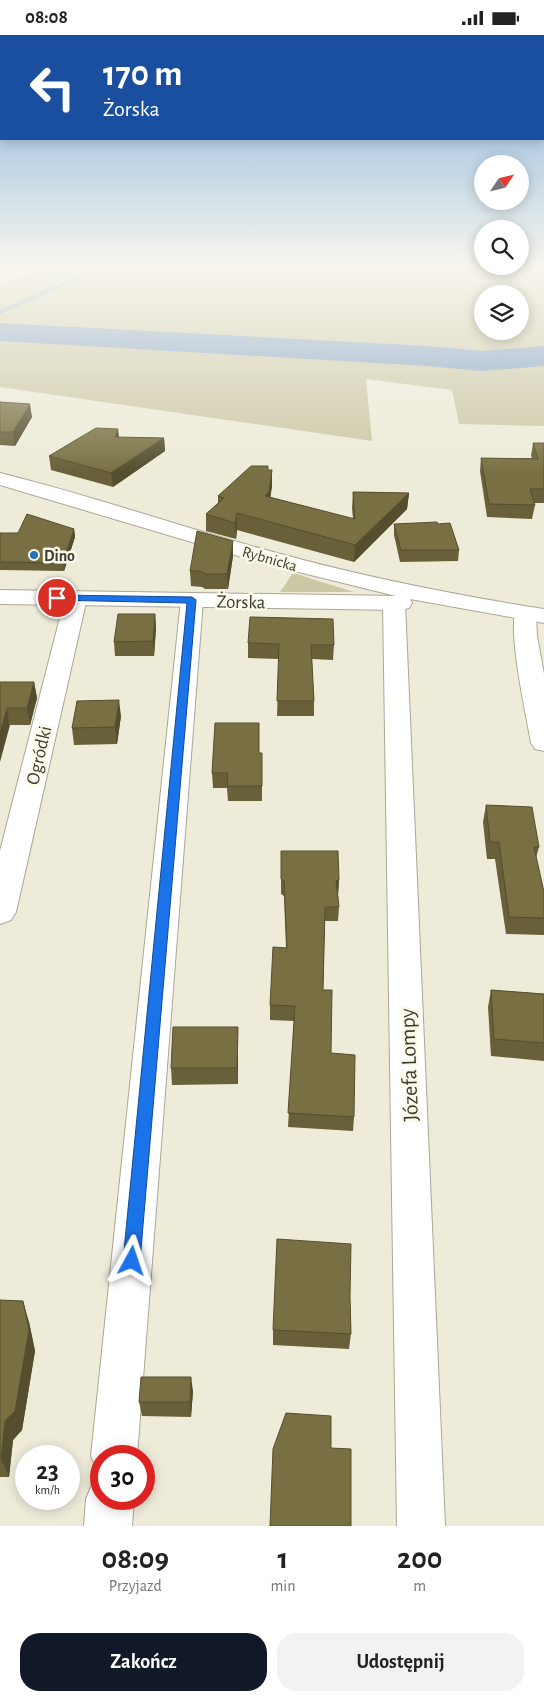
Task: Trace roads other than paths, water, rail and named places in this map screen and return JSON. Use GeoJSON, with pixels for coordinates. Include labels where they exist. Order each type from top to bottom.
{"type":"FeatureCollection","features":[{"type":"Feature","properties":{"kind":"street","name":"Rybnicka"},"geometry":{"type":"LineString","coordinates":[[0,479],[280,561],[384,588],[453,602],[534,615]]}},
{"type":"Feature","properties":{"kind":"street"},"geometry":{"type":"LineString","coordinates":[[257,601],[272,580],[280,561]]}},
{"type":"Feature","properties":{"kind":"street","name":"Żorska"},"geometry":{"type":"LineString","coordinates":[[0,597],[394,603],[453,602]]}},
{"type":"Feature","properties":{"kind":"street","name":"Ogródki"},"geometry":{"type":"LineString","coordinates":[[0,912],[76,598]]}},
{"type":"Feature","properties":{"kind":"street"},"geometry":{"type":"LineString","coordinates":[[115,1445],[192,600]]}},
{"type":"Feature","properties":{"kind":"street","name":"Józefa Lompy"},"geometry":{"type":"LineString","coordinates":[[394,603],[422,1526]]}},
{"type":"Feature","properties":{"kind":"street"},"geometry":{"type":"LineString","coordinates":[[534,615],[525,636],[544,743]]}},
{"type":"Feature","properties":{"kind":"street"},"geometry":{"type":"LineString","coordinates":[[108,1526],[109,1510]]}},
{"type":"Feature","properties":{"kind":"waterway"},"geometry":{"type":"LineString","coordinates":[[46,335],[427,356],[482,361],[544,356]]}},
{"type":"Feature","properties":{"kind":"place","name":"Dino"},"geometry":{"type":"Point","coordinates":[34,555]}}]}
